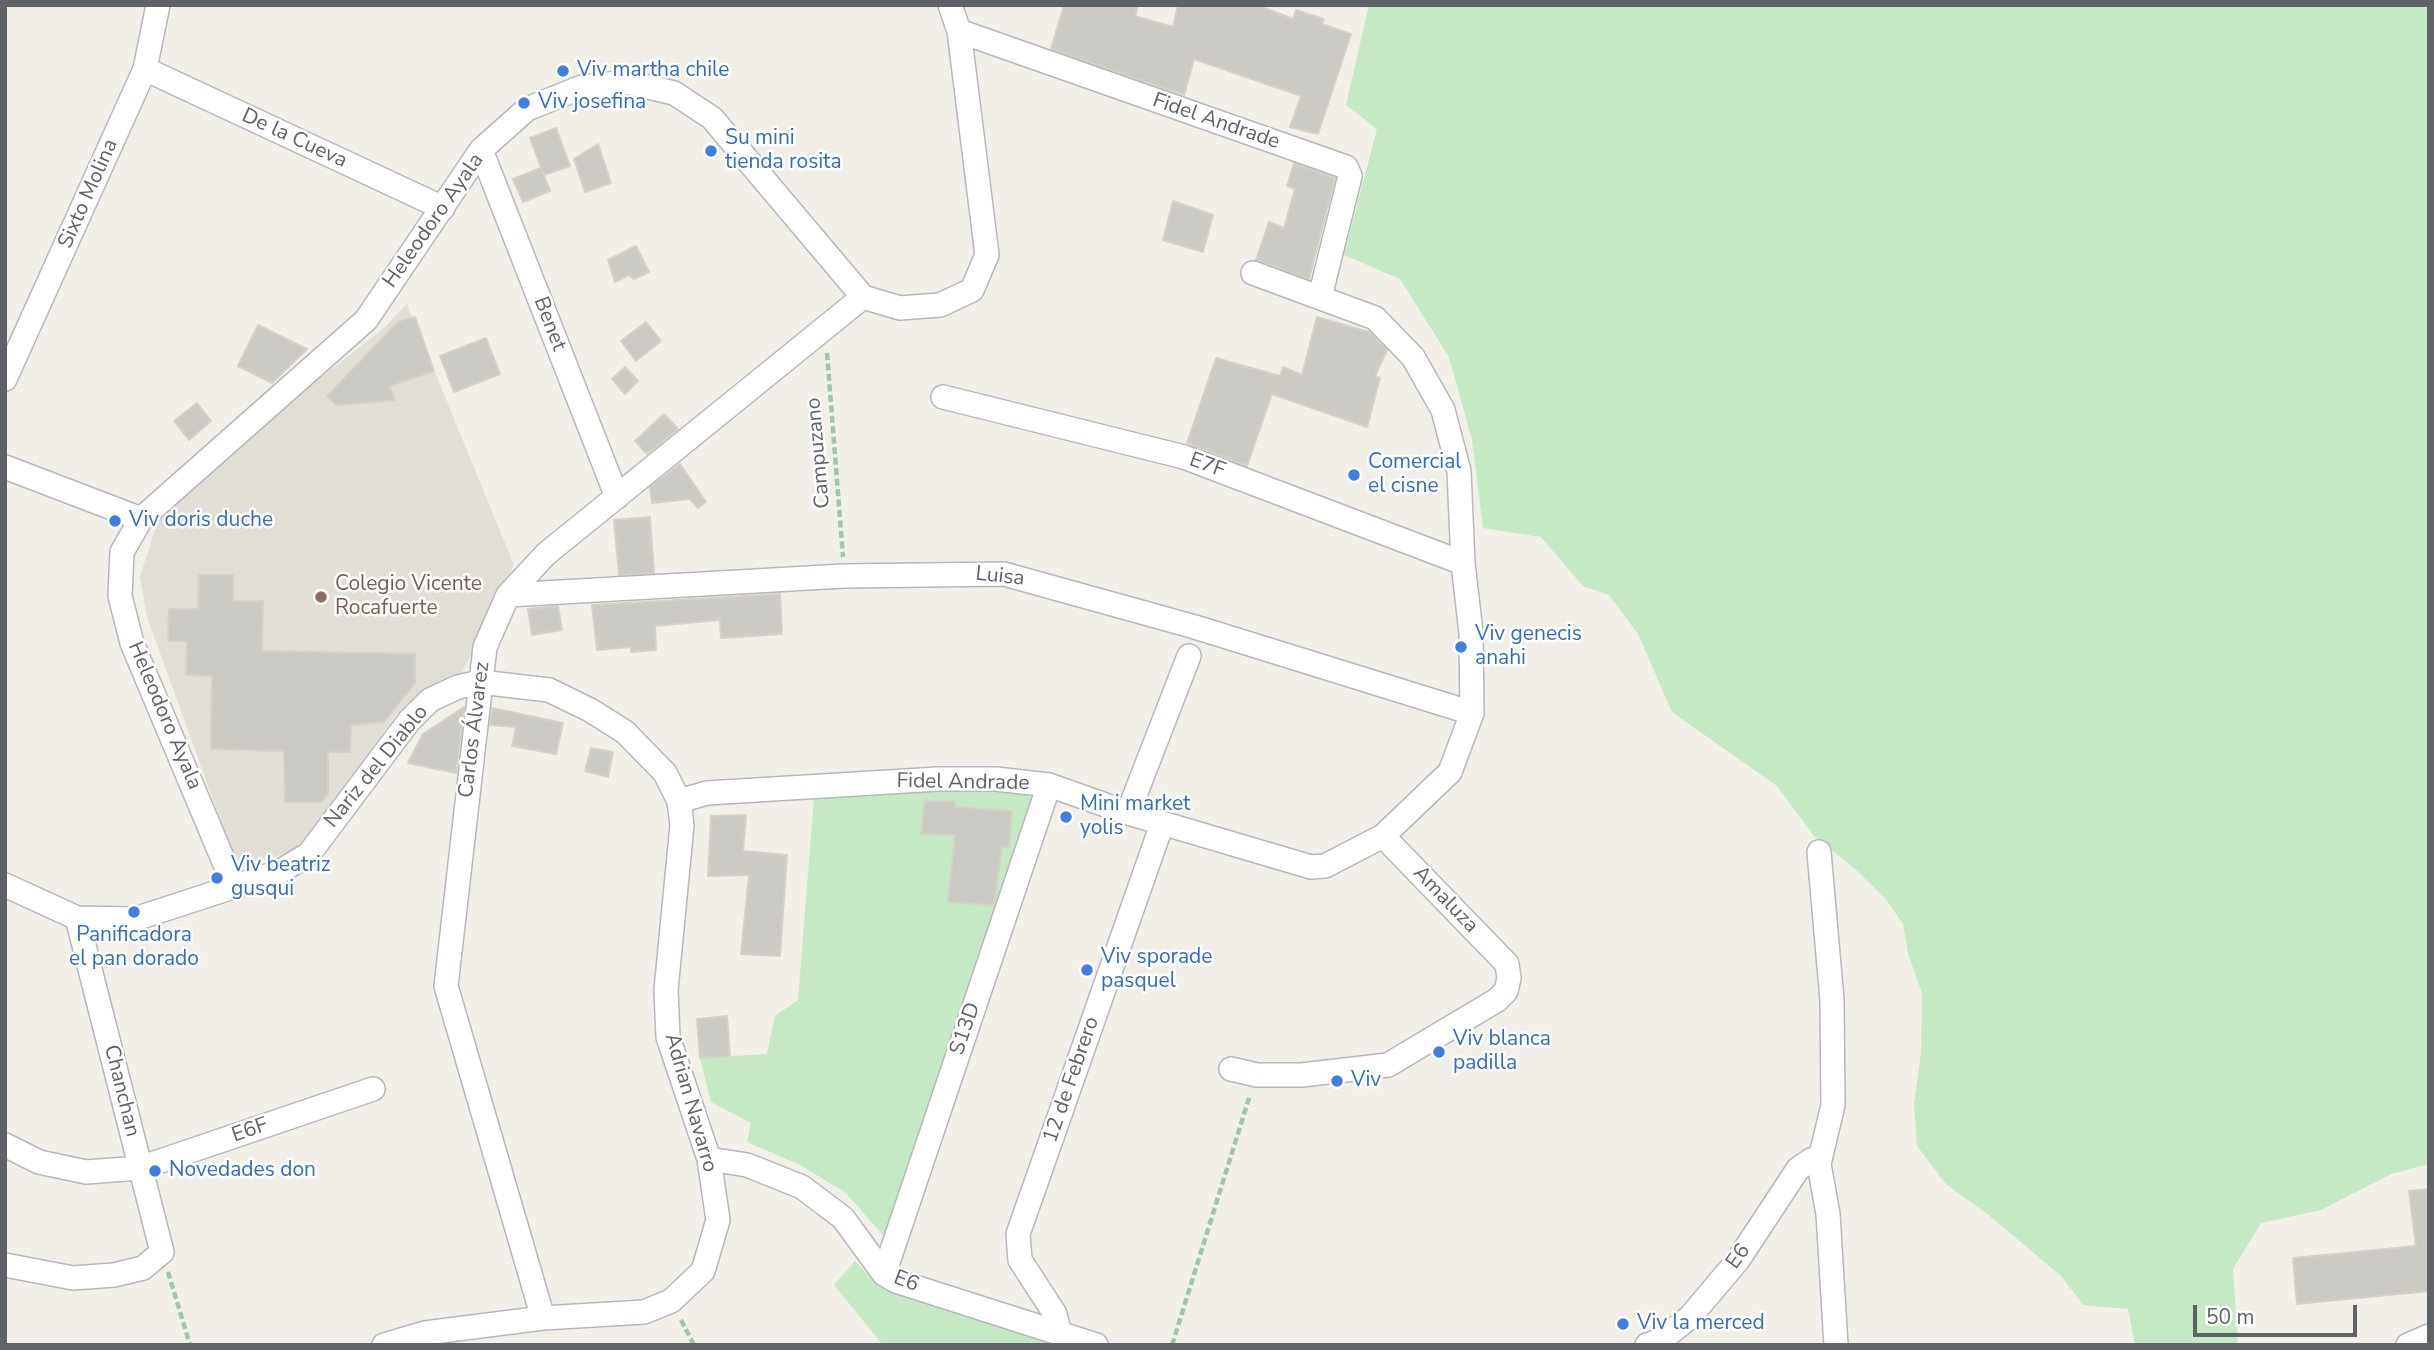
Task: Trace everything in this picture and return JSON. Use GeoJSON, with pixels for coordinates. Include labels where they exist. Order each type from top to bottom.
{"type":"FeatureCollection","features":[{"type":"Feature","properties":{"kind":"street","name":"Sixto Molina"},"geometry":{"type":"LineString","coordinates":[[5,379],[145,69],[158,5]]}},
{"type":"Feature","properties":{"kind":"street"},"geometry":{"type":"LineString","coordinates":[[863,297],[900,308],[940,305],[972,290],[987,255],[958,31],[950,5]]}},
{"type":"Feature","properties":{"kind":"street","name":"Fidel Andrade"},"geometry":{"type":"LineString","coordinates":[[958,31],[1346,167],[1350,176],[1320,297]]}},
{"type":"Feature","properties":{"kind":"street","name":"De la Cueva"},"geometry":{"type":"LineString","coordinates":[[145,69],[443,208]]}},
{"type":"Feature","properties":{"kind":"street","name":"Heleodoro Ayala"},"geometry":{"type":"LineString","coordinates":[[235,888],[132,643],[120,596],[122,552],[141,519],[366,320],[481,150],[527,109],[582,87],[627,82],[674,93],[712,118],[863,297]]}},
{"type":"Feature","properties":{"kind":"street","name":"Benet"},"geometry":{"type":"LineString","coordinates":[[481,150],[617,497]]}},
{"type":"Feature","properties":{"kind":"street","name":"Fidel Andrade"},"geometry":{"type":"LineString","coordinates":[[679,801],[707,793],[938,779],[996,779],[1048,785],[1162,824],[1318,868],[1383,836],[1450,772],[1472,713],[1471,633],[1463,563],[1458,471],[1443,410],[1413,357],[1375,318],[1253,273]]}},
{"type":"Feature","properties":{"kind":"street","name":"Carlos Álvarez"},"geometry":{"type":"LineString","coordinates":[[543,1318],[446,986],[485,647],[508,595],[546,554],[863,297]]}},
{"type":"Feature","properties":{"kind":"street","name":"E7F"},"geometry":{"type":"LineString","coordinates":[[943,397],[1184,457],[1463,563]]}},
{"type":"Feature","properties":{"kind":"street"},"geometry":{"type":"LineString","coordinates":[[5,467],[141,519]]}},
{"type":"Feature","properties":{"kind":"street","name":"Luisa"},"geometry":{"type":"LineString","coordinates":[[508,595],[845,576],[1016,576],[1195,626],[1472,713]]}},
{"type":"Feature","properties":{"kind":"street"},"geometry":{"type":"LineString","coordinates":[[1128,813],[1189,656]]}},
{"type":"Feature","properties":{"kind":"street","name":"Nariz del Diablo"},"geometry":{"type":"LineString","coordinates":[[5,885],[77,918],[135,919],[279,872],[309,853],[410,721],[430,700],[458,687],[480,682]]}},
{"type":"Feature","properties":{"kind":"street","name":"Adrian Navarro"},"geometry":{"type":"LineString","coordinates":[[384,1345],[425,1332],[543,1318],[643,1312],[671,1301],[703,1271],[718,1220],[709,1159],[668,1037],[666,990],[682,825],[679,801],[665,773],[625,732],[590,710],[549,690],[480,682]]}},
{"type":"Feature","properties":{"kind":"street","name":"S13D"},"geometry":{"type":"LineString","coordinates":[[884,1274],[1048,785]]}},
{"type":"Feature","properties":{"kind":"street","name":"12 de Febrero"},"geometry":{"type":"LineString","coordinates":[[1059,1331],[1055,1314],[1020,1260],[1018,1234],[1162,824]]}},
{"type":"Feature","properties":{"kind":"street","name":"Amaluza"},"geometry":{"type":"LineString","coordinates":[[1257,1075],[1303,1075],[1388,1065],[1497,1000],[1506,991],[1509,978],[1507,964],[1383,836]]}},
{"type":"Feature","properties":{"kind":"street"},"geometry":{"type":"LineString","coordinates":[[1819,852],[1832,1000],[1833,1105],[1819,1164],[1823,1174],[1828,1214],[1836,1345]]}},
{"type":"Feature","properties":{"kind":"street","name":"Chanchan"},"geometry":{"type":"LineString","coordinates":[[77,918],[162,1252]]}},
{"type":"Feature","properties":{"kind":"street"},"geometry":{"type":"LineString","coordinates":[[1231,1069],[1257,1075]]}},
{"type":"Feature","properties":{"kind":"street","name":"E6F"},"geometry":{"type":"LineString","coordinates":[[5,1145],[39,1162],[86,1172],[141,1168],[373,1089]]}},
{"type":"Feature","properties":{"kind":"street","name":"E6"},"geometry":{"type":"LineString","coordinates":[[709,1159],[747,1164],[802,1187],[843,1218],[884,1274],[1096,1345]]}},
{"type":"Feature","properties":{"kind":"street","name":"E6"},"geometry":{"type":"LineString","coordinates":[[1647,1345],[1661,1340],[1690,1317],[1738,1260],[1798,1169],[1811,1160],[1819,1164]]}},
{"type":"Feature","properties":{"kind":"street"},"geometry":{"type":"LineString","coordinates":[[5,1265],[73,1278],[114,1275],[143,1268],[162,1252]]}},
{"type":"Feature","properties":{"kind":"street"},"geometry":{"type":"LineString","coordinates":[[2408,1345],[2429,1336]]}},
{"type":"Feature","properties":{"kind":"path","name":"Campuzano"},"geometry":{"type":"LineString","coordinates":[[825,328],[845,576]]}},
{"type":"Feature","properties":{"kind":"path"},"geometry":{"type":"LineString","coordinates":[[1172,1345],[1257,1075]]}},
{"type":"Feature","properties":{"kind":"path"},"geometry":{"type":"LineString","coordinates":[[162,1252],[190,1345]]}},
{"type":"Feature","properties":{"kind":"path"},"geometry":{"type":"LineString","coordinates":[[671,1301],[694,1345]]}},
{"type":"Feature","properties":{"kind":"shaded area","name":"Colegio Vicente Rocafuerte"},"geometry":{"type":"Polygon","coordinates":[[[407,304],[514,565],[461,675],[396,715],[302,847],[243,868],[233,855],[147,617],[140,577],[165,498],[383,329],[407,304]]]}},
{"type":"Feature","properties":{"kind":"green space"},"geometry":{"type":"Polygon","coordinates":[[[1369,5],[2429,5],[2429,1164],[2391,1174],[2321,1210],[2261,1223],[2233,1269],[2238,1345],[2135,1345],[2128,1309],[2083,1305],[2061,1276],[1990,1216],[1946,1184],[1917,1146],[1914,1103],[1921,1053],[1922,993],[1908,954],[1903,924],[1885,898],[1855,869],[1814,836],[1777,786],[1672,712],[1638,634],[1609,595],[1583,586],[1541,537],[1483,528],[1472,440],[1449,357],[1400,279],[1344,255],[1377,129],[1346,105],[1369,5]]]}},
{"type":"Feature","properties":{"kind":"green space"},"geometry":{"type":"Polygon","coordinates":[[[1000,786],[1036,799],[889,1242],[846,1193],[800,1165],[747,1142],[751,1123],[711,1102],[700,1058],[767,1054],[775,1016],[798,1000],[814,797],[1000,786]]]}},
{"type":"Feature","properties":{"kind":"green space"},"geometry":{"type":"Polygon","coordinates":[[[855,1261],[875,1282],[894,1290],[1063,1345],[883,1345],[834,1285],[855,1261]]]}},
{"type":"Feature","properties":{"kind":"building"},"geometry":{"type":"Polygon","coordinates":[[[1064,5],[1138,5],[1135,16],[1173,27],[1178,5],[1257,5],[1293,19],[1296,10],[1324,19],[1322,24],[1351,34],[1318,134],[1290,127],[1301,96],[1194,59],[1184,95],[1051,49],[1064,5]]]}},
{"type":"Feature","properties":{"kind":"building"},"geometry":{"type":"Polygon","coordinates":[[[556,128],[570,166],[544,175],[530,138],[556,128]]]}},
{"type":"Feature","properties":{"kind":"building"},"geometry":{"type":"Polygon","coordinates":[[[598,144],[611,183],[585,192],[574,159],[598,144]]]}},
{"type":"Feature","properties":{"kind":"building"},"geometry":{"type":"Polygon","coordinates":[[[1294,163],[1335,178],[1309,279],[1256,260],[1269,222],[1284,228],[1295,189],[1287,186],[1294,163]]]}},
{"type":"Feature","properties":{"kind":"building"},"geometry":{"type":"Polygon","coordinates":[[[541,168],[550,191],[523,202],[513,179],[541,168]]]}},
{"type":"Feature","properties":{"kind":"building"},"geometry":{"type":"Polygon","coordinates":[[[1173,201],[1213,215],[1203,252],[1163,240],[1173,201]]]}},
{"type":"Feature","properties":{"kind":"building"},"geometry":{"type":"Polygon","coordinates":[[[636,246],[649,272],[634,279],[629,275],[615,282],[608,260],[636,246]]]}},
{"type":"Feature","properties":{"kind":"building"},"geometry":{"type":"Polygon","coordinates":[[[415,317],[434,371],[389,386],[395,400],[336,405],[327,396],[398,322],[415,317]]]}},
{"type":"Feature","properties":{"kind":"building"},"geometry":{"type":"Polygon","coordinates":[[[1317,317],[1369,332],[1387,350],[1375,376],[1380,378],[1367,427],[1272,394],[1247,466],[1187,443],[1216,358],[1280,376],[1283,367],[1302,375],[1317,317]]]}},
{"type":"Feature","properties":{"kind":"building"},"geometry":{"type":"Polygon","coordinates":[[[646,322],[661,341],[636,361],[621,341],[646,322]]]}},
{"type":"Feature","properties":{"kind":"building"},"geometry":{"type":"Polygon","coordinates":[[[258,325],[307,349],[272,383],[238,366],[258,325]]]}},
{"type":"Feature","properties":{"kind":"building"},"geometry":{"type":"Polygon","coordinates":[[[486,338],[500,374],[454,392],[440,356],[486,338]]]}},
{"type":"Feature","properties":{"kind":"building"},"geometry":{"type":"Polygon","coordinates":[[[625,367],[638,381],[625,394],[612,379],[625,367]]]}},
{"type":"Feature","properties":{"kind":"building"},"geometry":{"type":"Polygon","coordinates":[[[197,403],[211,421],[189,440],[174,421],[197,403]]]}},
{"type":"Feature","properties":{"kind":"building"},"geometry":{"type":"Polygon","coordinates":[[[664,414],[678,429],[647,454],[635,441],[664,414]]]}},
{"type":"Feature","properties":{"kind":"building"},"geometry":{"type":"Polygon","coordinates":[[[680,464],[706,502],[698,508],[690,499],[652,503],[650,487],[680,464]]]}},
{"type":"Feature","properties":{"kind":"building"},"geometry":{"type":"Polygon","coordinates":[[[650,517],[654,573],[619,575],[614,520],[650,517]]]}},
{"type":"Feature","properties":{"kind":"building"},"geometry":{"type":"Polygon","coordinates":[[[199,575],[233,575],[233,601],[263,601],[262,651],[415,654],[415,683],[384,722],[351,725],[350,752],[328,752],[328,794],[321,802],[285,802],[284,751],[211,749],[212,676],[186,675],[187,641],[168,641],[169,609],[198,609],[199,575]]]}},
{"type":"Feature","properties":{"kind":"building"},"geometry":{"type":"Polygon","coordinates":[[[780,594],[782,634],[721,638],[720,620],[655,626],[656,650],[631,652],[631,647],[597,650],[592,605],[780,594]]]}},
{"type":"Feature","properties":{"kind":"building"},"geometry":{"type":"Polygon","coordinates":[[[558,606],[562,630],[532,635],[528,609],[558,606]]]}},
{"type":"Feature","properties":{"kind":"building"},"geometry":{"type":"Polygon","coordinates":[[[464,707],[456,773],[408,763],[423,734],[464,707]]]}},
{"type":"Feature","properties":{"kind":"building"},"geometry":{"type":"Polygon","coordinates":[[[492,708],[563,723],[556,754],[512,746],[516,727],[490,725],[492,708]]]}},
{"type":"Feature","properties":{"kind":"building"},"geometry":{"type":"Polygon","coordinates":[[[591,748],[613,752],[608,777],[585,771],[591,748]]]}},
{"type":"Feature","properties":{"kind":"building"},"geometry":{"type":"Polygon","coordinates":[[[925,801],[955,801],[955,807],[1012,811],[1009,847],[1002,847],[994,905],[948,902],[955,835],[921,834],[925,801]]]}},
{"type":"Feature","properties":{"kind":"building"},"geometry":{"type":"Polygon","coordinates":[[[746,815],[743,851],[787,855],[780,956],[741,954],[749,875],[708,876],[711,816],[746,815]]]}},
{"type":"Feature","properties":{"kind":"building"},"geometry":{"type":"Polygon","coordinates":[[[727,1016],[730,1056],[700,1058],[697,1019],[727,1016]]]}},
{"type":"Feature","properties":{"kind":"building"},"geometry":{"type":"Polygon","coordinates":[[[2429,1189],[2429,1291],[2297,1304],[2293,1258],[2416,1246],[2409,1191],[2429,1189]]]}},
{"type":"Feature","properties":{"kind":"place","name":"Viv martha chile"},"geometry":{"type":"Point","coordinates":[563,71]}},
{"type":"Feature","properties":{"kind":"place","name":"Viv josefina"},"geometry":{"type":"Point","coordinates":[524,103]}},
{"type":"Feature","properties":{"kind":"place","name":"Su mini tienda rosita"},"geometry":{"type":"Point","coordinates":[711,151]}},
{"type":"Feature","properties":{"kind":"place","name":"Comercial el cisne"},"geometry":{"type":"Point","coordinates":[1354,475]}},
{"type":"Feature","properties":{"kind":"place","name":"Viv doris duche"},"geometry":{"type":"Point","coordinates":[115,521]}},
{"type":"Feature","properties":{"kind":"place","name":"Colegio Vicente Rocafuerte"},"geometry":{"type":"Point","coordinates":[321,597]}},
{"type":"Feature","properties":{"kind":"place","name":"Viv genecis anahi"},"geometry":{"type":"Point","coordinates":[1461,647]}},
{"type":"Feature","properties":{"kind":"place","name":"Mini market yolis"},"geometry":{"type":"Point","coordinates":[1066,817]}},
{"type":"Feature","properties":{"kind":"place","name":"Viv beatriz gusqui"},"geometry":{"type":"Point","coordinates":[217,878]}},
{"type":"Feature","properties":{"kind":"place","name":"Panificadora el pan dorado"},"geometry":{"type":"Point","coordinates":[134,912]}},
{"type":"Feature","properties":{"kind":"place","name":"Viv sporade pasquel"},"geometry":{"type":"Point","coordinates":[1087,970]}},
{"type":"Feature","properties":{"kind":"place","name":"Viv blanca padilla"},"geometry":{"type":"Point","coordinates":[1439,1052]}},
{"type":"Feature","properties":{"kind":"place","name":"Viv"},"geometry":{"type":"Point","coordinates":[1337,1081]}},
{"type":"Feature","properties":{"kind":"place","name":"Novedades don"},"geometry":{"type":"Point","coordinates":[155,1171]}},
{"type":"Feature","properties":{"kind":"place","name":"Viv la merced"},"geometry":{"type":"Point","coordinates":[1623,1324]}}]}
